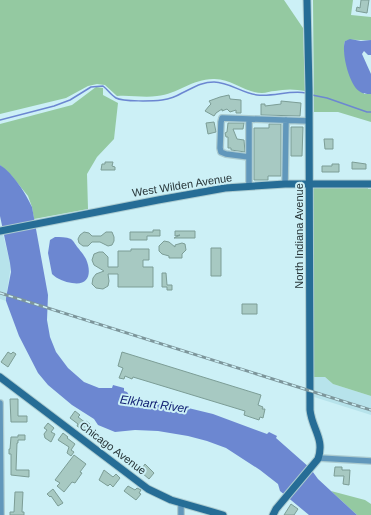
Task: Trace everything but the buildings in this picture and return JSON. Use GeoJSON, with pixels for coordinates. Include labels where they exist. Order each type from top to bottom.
{"type":"FeatureCollection","features":[{"type":"Feature","properties":{"kind":"street","name":"North Indiana Avenue"},"geometry":{"type":"LineString","coordinates":[[307,0],[309,89],[310,410],[320,441],[319,458]]}},
{"type":"Feature","properties":{"kind":"street"},"geometry":{"type":"LineString","coordinates":[[249,157],[221,152],[222,118],[309,121]]}},
{"type":"Feature","properties":{"kind":"street"},"geometry":{"type":"LineString","coordinates":[[249,118],[249,186]]}},
{"type":"Feature","properties":{"kind":"street"},"geometry":{"type":"LineString","coordinates":[[285,184],[286,120]]}},
{"type":"Feature","properties":{"kind":"street","name":"West Wilden Avenue"},"geometry":{"type":"LineString","coordinates":[[0,231],[191,193],[249,186],[285,184],[371,184]]}},
{"type":"Feature","properties":{"kind":"street","name":"Chicago Avenue"},"geometry":{"type":"LineString","coordinates":[[0,377],[148,489],[181,504],[223,515]]}},
{"type":"Feature","properties":{"kind":"street"},"geometry":{"type":"LineString","coordinates":[[0,403],[1,515]]}},
{"type":"Feature","properties":{"kind":"street"},"geometry":{"type":"LineString","coordinates":[[273,515],[319,458],[371,461]]}},
{"type":"Feature","properties":{"kind":"street"},"geometry":{"type":"LineString","coordinates":[[181,504],[181,515]]}},
{"type":"Feature","properties":{"kind":"shaded area"},"geometry":{"type":"Polygon","coordinates":[[[0,234],[3,234],[10,263],[6,301],[0,299],[0,234]]]}},
{"type":"Feature","properties":{"kind":"shaded area"},"geometry":{"type":"Polygon","coordinates":[[[314,377],[325,377],[333,384],[371,396],[371,415],[314,397],[314,377]]]}},
{"type":"Feature","properties":{"kind":"green space"},"geometry":{"type":"Polygon","coordinates":[[[0,0],[284,0],[303,28],[305,91],[286,90],[264,93],[256,92],[220,79],[213,79],[198,81],[165,95],[147,97],[117,96],[105,85],[97,84],[88,86],[66,98],[0,114],[0,0]]]}},
{"type":"Feature","properties":{"kind":"green space"},"geometry":{"type":"Polygon","coordinates":[[[313,0],[353,0],[351,15],[371,17],[371,40],[348,40],[345,41],[344,47],[347,61],[364,94],[371,94],[371,122],[338,112],[314,112],[313,0]]]}},
{"type":"Feature","properties":{"kind":"green space"},"geometry":{"type":"Polygon","coordinates":[[[96,87],[103,88],[103,95],[118,103],[114,139],[97,157],[87,174],[88,209],[34,219],[28,196],[11,175],[0,165],[0,124],[72,105],[96,87]]]}},
{"type":"Feature","properties":{"kind":"green space"},"geometry":{"type":"Polygon","coordinates":[[[315,187],[368,187],[368,189],[371,189],[371,396],[333,384],[325,377],[314,377],[311,192],[315,187]]]}},
{"type":"Feature","properties":{"kind":"green space"},"geometry":{"type":"Polygon","coordinates":[[[331,491],[365,500],[371,504],[371,515],[357,515],[331,491]]]}},
{"type":"Feature","properties":{"kind":"water"},"geometry":{"type":"Polygon","coordinates":[[[350,39],[361,41],[371,40],[371,55],[368,55],[364,51],[362,54],[371,74],[371,94],[365,94],[359,91],[355,87],[349,75],[345,60],[344,46],[345,41],[350,39]]]}},
{"type":"Feature","properties":{"kind":"water","name":"Elkhart River"},"geometry":{"type":"Polygon","coordinates":[[[0,165],[14,178],[23,190],[32,207],[48,295],[47,320],[50,337],[56,352],[68,368],[84,382],[99,388],[112,388],[113,385],[124,388],[124,391],[127,392],[131,398],[143,402],[180,406],[213,414],[267,434],[269,432],[277,436],[276,438],[310,468],[318,479],[357,515],[309,515],[280,491],[278,484],[260,470],[226,448],[188,436],[158,431],[135,430],[115,432],[98,425],[94,419],[72,405],[48,385],[38,373],[19,336],[6,301],[11,272],[0,216],[0,165]]]}},
{"type":"Feature","properties":{"kind":"water"},"geometry":{"type":"Polygon","coordinates":[[[55,237],[65,237],[71,239],[86,259],[89,274],[88,277],[82,282],[69,283],[52,274],[48,253],[50,240],[55,237]]]}},
{"type":"Feature","properties":{"kind":"waterway"},"geometry":{"type":"LineString","coordinates":[[0,120],[54,106],[70,100],[91,87],[103,86],[116,98],[139,101],[167,99],[209,82],[220,82],[257,95],[294,92],[306,93]]}},
{"type":"Feature","properties":{"kind":"waterway"},"geometry":{"type":"LineString","coordinates":[[312,95],[327,98],[367,112],[371,112]]}},
{"type":"Feature","properties":{"kind":"railway"},"geometry":{"type":"LineString","coordinates":[[0,293],[371,410]]}}]}
